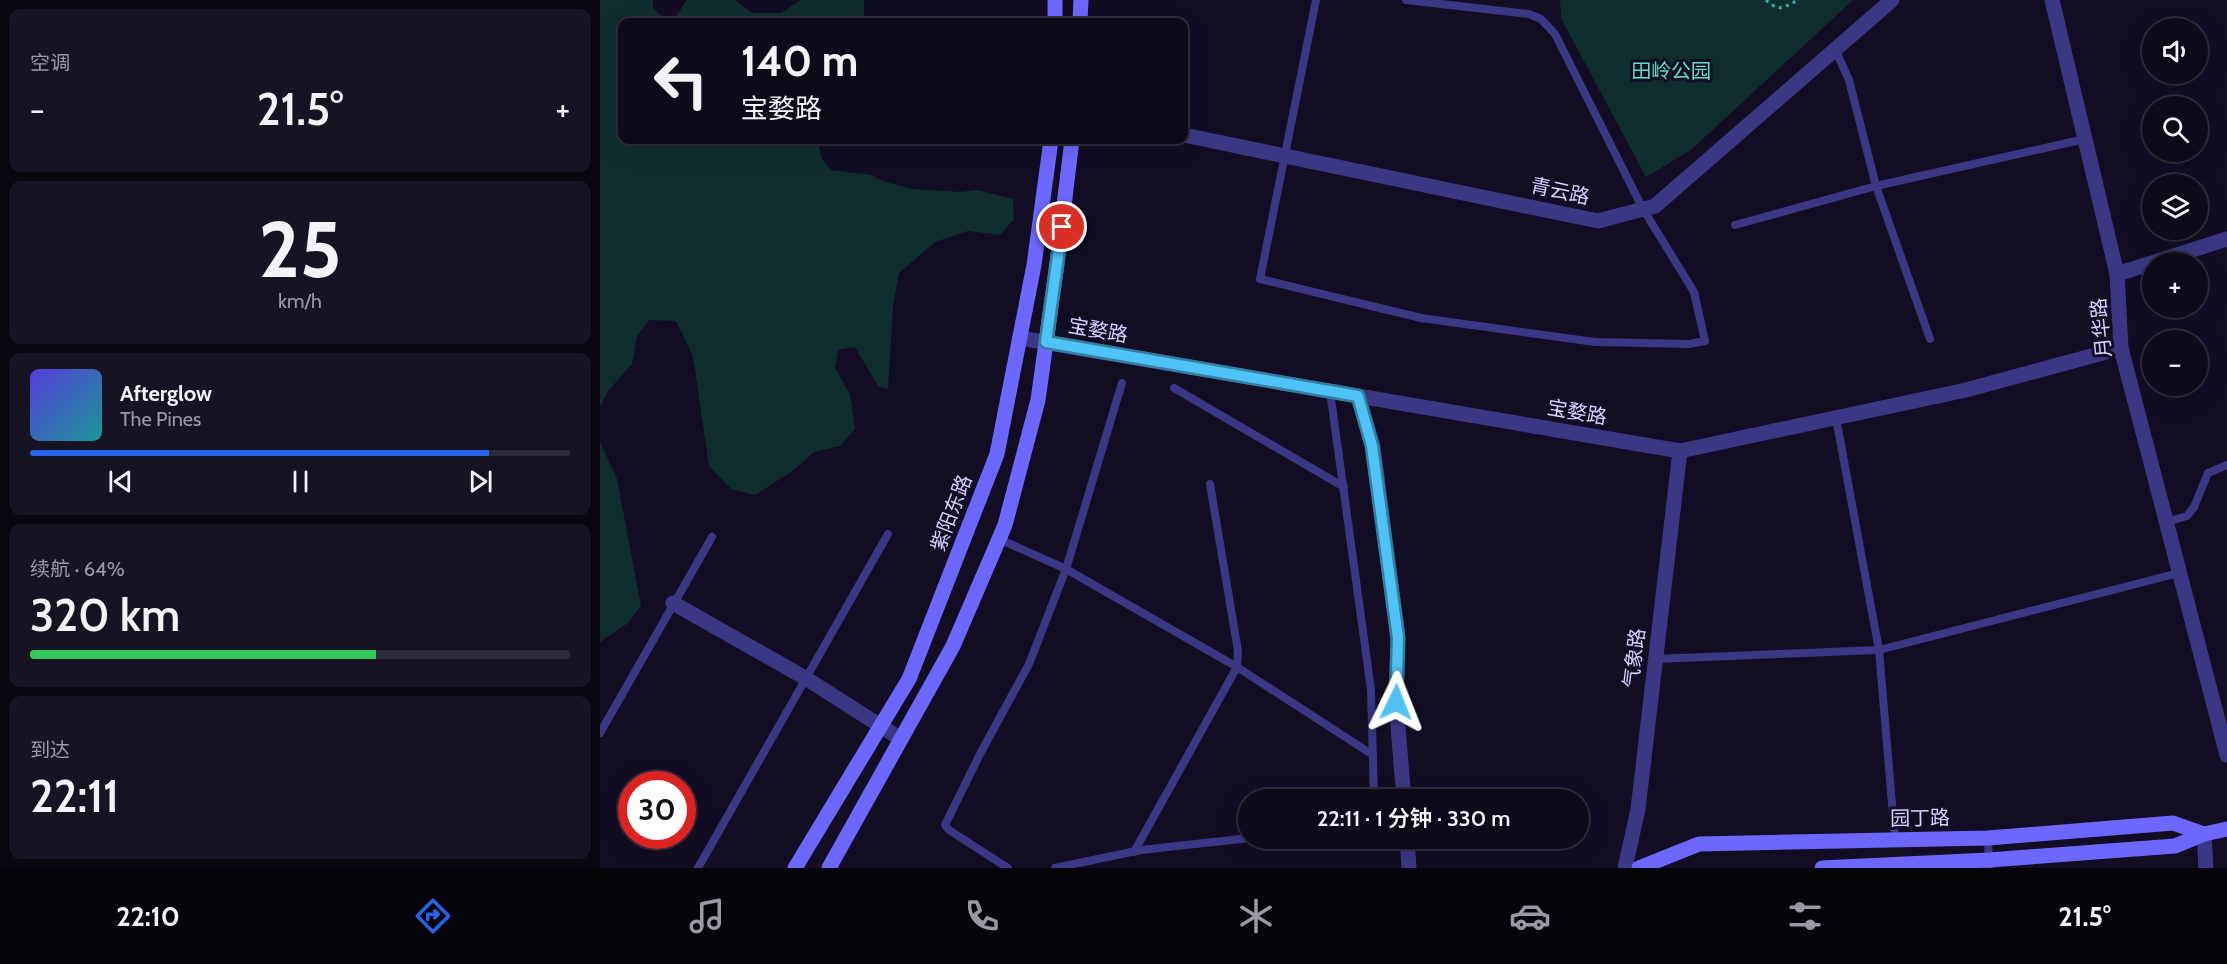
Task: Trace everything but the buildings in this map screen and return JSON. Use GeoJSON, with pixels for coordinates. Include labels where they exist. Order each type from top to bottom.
{"type":"FeatureCollection","features":[{"type":"Feature","properties":{"kind":"main road"},"geometry":{"type":"LineString","coordinates":[[1055,0],[1055,18]]}},
{"type":"Feature","properties":{"kind":"main road"},"geometry":{"type":"LineString","coordinates":[[1080,18],[1081,0]]}},
{"type":"Feature","properties":{"kind":"main road","name":"紫阳东路"},"geometry":{"type":"LineString","coordinates":[[795,868],[909,679],[997,454],[1034,265],[1050,144]]}},
{"type":"Feature","properties":{"kind":"main road"},"geometry":{"type":"LineString","coordinates":[[829,868],[953,646],[1005,525],[1038,400],[1071,144]]}},
{"type":"Feature","properties":{"kind":"main road","name":"园丁路"},"geometry":{"type":"LineString","coordinates":[[1639,868],[1699,844],[1988,838],[2173,823],[2204,834]]}},
{"type":"Feature","properties":{"kind":"main road"},"geometry":{"type":"LineString","coordinates":[[1822,868],[1989,864],[2175,846],[2204,834],[2227,829]]}},
{"type":"Feature","properties":{"kind":"street","name":"青云路"},"geometry":{"type":"LineString","coordinates":[[1188,136],[1598,221],[1655,206],[1892,0]]}},
{"type":"Feature","properties":{"kind":"street","name":"月华路"},"geometry":{"type":"LineString","coordinates":[[2052,0],[2117,274],[2121,348],[2227,755]]}},
{"type":"Feature","properties":{"kind":"street"},"geometry":{"type":"LineString","coordinates":[[2117,274],[2227,239]]}},
{"type":"Feature","properties":{"kind":"street","name":"宝婺路"},"geometry":{"type":"LineString","coordinates":[[1020,338],[1680,451],[1966,390],[2121,348]]}},
{"type":"Feature","properties":{"kind":"street"},"geometry":{"type":"LineString","coordinates":[[1358,396],[1372,446],[1398,638],[1396,702],[1403,789]]}},
{"type":"Feature","properties":{"kind":"street","name":"气象路"},"geometry":{"type":"LineString","coordinates":[[1625,868],[1638,809],[1680,451]]}},
{"type":"Feature","properties":{"kind":"street"},"geometry":{"type":"LineString","coordinates":[[673,603],[807,679],[901,739]]}},
{"type":"Feature","properties":{"kind":"street"},"geometry":{"type":"LineString","coordinates":[[2204,834],[2206,868]]}},
{"type":"Feature","properties":{"kind":"street"},"geometry":{"type":"LineString","coordinates":[[1408,849],[1409,868]]}},
{"type":"Feature","properties":{"kind":"lane"},"geometry":{"type":"LineString","coordinates":[[1316,0],[1260,279],[1421,318],[1607,342],[1689,344],[1705,341],[1694,292],[1643,209],[1555,34],[1541,19],[1528,14],[1406,0]]}},
{"type":"Feature","properties":{"kind":"lane"},"geometry":{"type":"LineString","coordinates":[[1835,49],[1849,80],[1876,186],[1930,339]]}},
{"type":"Feature","properties":{"kind":"lane"},"geometry":{"type":"LineString","coordinates":[[1735,225],[1876,186],[2085,139]]}},
{"type":"Feature","properties":{"kind":"lane"},"geometry":{"type":"LineString","coordinates":[[1008,868],[949,830],[945,825],[980,754],[1029,664],[1066,569],[1122,383]]}},
{"type":"Feature","properties":{"kind":"lane"},"geometry":{"type":"LineString","coordinates":[[1174,388],[1344,487]]}},
{"type":"Feature","properties":{"kind":"lane"},"geometry":{"type":"LineString","coordinates":[[1330,391],[1371,690],[1374,789]]}},
{"type":"Feature","properties":{"kind":"lane"},"geometry":{"type":"LineString","coordinates":[[1836,418],[1879,650],[1895,839]]}},
{"type":"Feature","properties":{"kind":"lane"},"geometry":{"type":"LineString","coordinates":[[2166,522],[2187,516],[2194,507],[2208,473],[2227,465]]}},
{"type":"Feature","properties":{"kind":"lane"},"geometry":{"type":"LineString","coordinates":[[1134,852],[1237,667],[1238,651],[1210,484]]}},
{"type":"Feature","properties":{"kind":"lane"},"geometry":{"type":"LineString","coordinates":[[698,868],[888,534]]}},
{"type":"Feature","properties":{"kind":"lane"},"geometry":{"type":"LineString","coordinates":[[600,733],[712,537]]}},
{"type":"Feature","properties":{"kind":"lane"},"geometry":{"type":"LineString","coordinates":[[999,539],[1066,569],[1237,667],[1372,755]]}},
{"type":"Feature","properties":{"kind":"lane"},"geometry":{"type":"LineString","coordinates":[[1655,659],[1879,650],[2179,573]]}},
{"type":"Feature","properties":{"kind":"lane"},"geometry":{"type":"LineString","coordinates":[[1988,838],[1989,864]]}},
{"type":"Feature","properties":{"kind":"lane"},"geometry":{"type":"LineString","coordinates":[[1055,868],[1134,852],[1238,839]]}},
{"type":"Feature","properties":{"kind":"path"},"geometry":{"type":"LineString","coordinates":[[1766,0],[1779,8],[1799,0]]}},
{"type":"Feature","properties":{"kind":"green space"},"geometry":{"type":"Polygon","coordinates":[[[600,0],[653,0],[653,8],[661,16],[675,18],[618,18],[618,144],[818,144],[822,159],[831,170],[871,175],[883,181],[912,189],[961,192],[977,190],[1013,199],[1014,219],[1000,235],[968,231],[935,242],[899,273],[893,305],[888,389],[878,386],[855,347],[838,350],[835,368],[850,394],[855,429],[840,446],[814,452],[791,472],[755,495],[731,489],[709,466],[693,356],[676,321],[649,320],[637,336],[632,364],[608,391],[600,407],[600,0]]]}},
{"type":"Feature","properties":{"kind":"green space"},"geometry":{"type":"Polygon","coordinates":[[[687,0],[735,0],[752,13],[781,13],[801,0],[864,0],[862,18],[675,18],[687,0]]]}},
{"type":"Feature","properties":{"kind":"green space","name":"田岭公园"},"geometry":{"type":"Polygon","coordinates":[[[1560,0],[1853,0],[1692,149],[1646,177],[1561,18],[1560,0]]]}},
{"type":"Feature","properties":{"kind":"green space"},"geometry":{"type":"Polygon","coordinates":[[[600,442],[617,479],[641,606],[628,623],[600,642],[600,442]]]}},
{"type":"Feature","properties":{"kind":"route"},"geometry":{"type":"LineString","coordinates":[[1062,227],[1046,342],[1358,396],[1372,446],[1398,638],[1396,702]]}}]}
